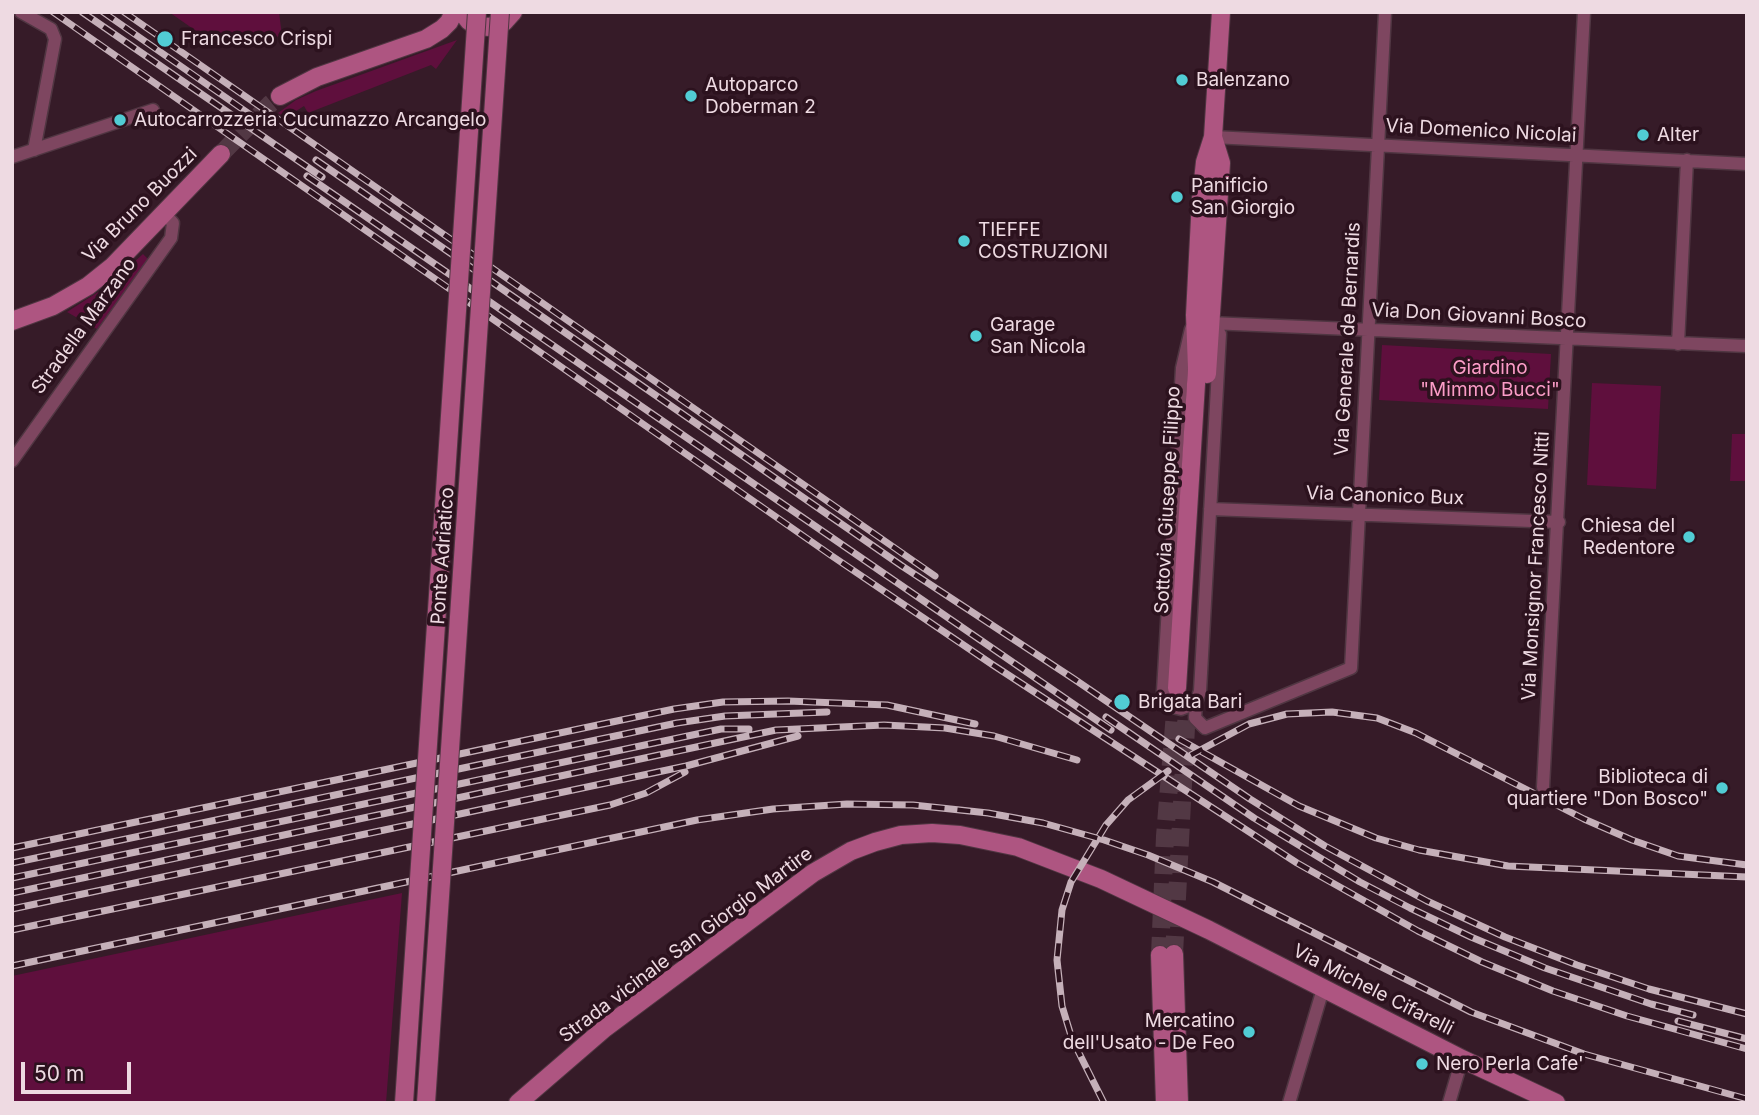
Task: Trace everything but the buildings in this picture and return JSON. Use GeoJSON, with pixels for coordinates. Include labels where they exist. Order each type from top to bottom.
{"type":"FeatureCollection","features":[{"type":"Feature","properties":{"kind":"main road"},"geometry":{"type":"LineString","coordinates":[[426,39],[442,29],[454,12]]}},
{"type":"Feature","properties":{"kind":"main road"},"geometry":{"type":"LineString","coordinates":[[462,12],[469,21],[477,19],[497,26],[510,13]]}},
{"type":"Feature","properties":{"kind":"main road","name":"Sottovia Giuseppe Filippo"},"geometry":{"type":"LineString","coordinates":[[1187,693],[1197,368],[1202,319],[1205,162],[1213,137],[1222,12]]}},
{"type":"Feature","properties":{"kind":"main road","name":"Ponte Adriatico"},"geometry":{"type":"LineString","coordinates":[[426,1103],[510,13]]}},
{"type":"Feature","properties":{"kind":"main road"},"geometry":{"type":"LineString","coordinates":[[280,96],[317,77],[426,39],[457,33],[477,19]]}},
{"type":"Feature","properties":{"kind":"main road","name":"Ponte Adriatico"},"geometry":{"type":"LineString","coordinates":[[404,1103],[477,19]]}},
{"type":"Feature","properties":{"kind":"main road","name":"Via Bruno Buozzi"},"geometry":{"type":"LineString","coordinates":[[12,321],[53,306],[88,286],[113,266],[220,155]]}},
{"type":"Feature","properties":{"kind":"main road","name":"Strada vicinale San Giorgio Martire"},"geometry":{"type":"LineString","coordinates":[[517,1103],[616,1020],[813,873],[851,851],[901,835],[932,833],[986,839],[1054,860],[1101,879],[1209,930]]}},
{"type":"Feature","properties":{"kind":"main road","name":"Via Michele Cifarelli"},"geometry":{"type":"LineString","coordinates":[[1209,930],[1462,1059],[1556,1103]]}},
{"type":"Feature","properties":{"kind":"main road"},"geometry":{"type":"LineString","coordinates":[[1164,1103],[1167,955],[1179,1103]]}},
{"type":"Feature","properties":{"kind":"street"},"geometry":{"type":"LineString","coordinates":[[21,12],[51,29],[55,40],[34,150]]}},
{"type":"Feature","properties":{"kind":"street","name":"Via Generale de Bernardis"},"geometry":{"type":"LineString","coordinates":[[1187,693],[1195,718],[1205,728],[1351,668],[1385,12]]}},
{"type":"Feature","properties":{"kind":"street","name":"Via Monsignor Francesco Nitti"},"geometry":{"type":"LineString","coordinates":[[1544,787],[1584,12]]}},
{"type":"Feature","properties":{"kind":"street"},"geometry":{"type":"LineString","coordinates":[[12,158],[153,110]]}},
{"type":"Feature","properties":{"kind":"street","name":"Via Domenico Nicolai"},"geometry":{"type":"LineString","coordinates":[[1213,137],[1747,163]]}},
{"type":"Feature","properties":{"kind":"street"},"geometry":{"type":"LineString","coordinates":[[1678,344],[1687,160]]}},
{"type":"Feature","properties":{"kind":"street","name":"Stradella Marzano"},"geometry":{"type":"LineString","coordinates":[[12,461],[171,238],[173,223],[164,213]]}},
{"type":"Feature","properties":{"kind":"street"},"geometry":{"type":"LineString","coordinates":[[1187,693],[1200,691],[1220,334],[1202,319]]}},
{"type":"Feature","properties":{"kind":"street","name":"Via Don Giovanni Bosco"},"geometry":{"type":"LineString","coordinates":[[1202,319],[1368,330],[1747,346]]}},
{"type":"Feature","properties":{"kind":"street","name":"Via Canonico Bux"},"geometry":{"type":"LineString","coordinates":[[1210,509],[1559,522]]}},
{"type":"Feature","properties":{"kind":"street"},"geometry":{"type":"LineString","coordinates":[[1289,1103],[1323,989]]}},
{"type":"Feature","properties":{"kind":"street"},"geometry":{"type":"LineString","coordinates":[[1449,1103],[1462,1059]]}},
{"type":"Feature","properties":{"kind":"green space"},"geometry":{"type":"Polygon","coordinates":[[[169,12],[279,12],[282,36],[236,43],[235,38],[209,40],[169,12]]]}},
{"type":"Feature","properties":{"kind":"green space"},"geometry":{"type":"Polygon","coordinates":[[[457,40],[436,69],[431,65],[308,113],[304,106],[293,113],[294,116],[287,118],[278,113],[296,100],[316,91],[457,40]]]}},
{"type":"Feature","properties":{"kind":"green space"},"geometry":{"type":"Polygon","coordinates":[[[143,254],[148,259],[97,329],[67,312],[109,285],[143,254]]]}},
{"type":"Feature","properties":{"kind":"green space","name":"Giardino \"Mimmo Bucci\""},"geometry":{"type":"Polygon","coordinates":[[[1382,345],[1551,354],[1548,409],[1379,400],[1382,345]]]}},
{"type":"Feature","properties":{"kind":"green space"},"geometry":{"type":"Polygon","coordinates":[[[1592,383],[1661,386],[1656,489],[1587,485],[1592,383]]]}},
{"type":"Feature","properties":{"kind":"green space"},"geometry":{"type":"Polygon","coordinates":[[[1732,434],[1747,434],[1747,481],[1730,481],[1732,434]]]}},
{"type":"Feature","properties":{"kind":"green space"},"geometry":{"type":"Polygon","coordinates":[[[402,893],[386,1103],[12,1103],[12,976],[402,893]]]}},
{"type":"Feature","properties":{"kind":"tunnel"},"geometry":{"type":"LineString","coordinates":[[221,154],[280,96]]}},
{"type":"Feature","properties":{"kind":"tunnel"},"geometry":{"type":"LineString","coordinates":[[1160,955],[1165,836],[1177,688]]}},
{"type":"Feature","properties":{"kind":"tunnel"},"geometry":{"type":"LineString","coordinates":[[1174,954],[1187,709]]}},
{"type":"Feature","properties":{"kind":"railway"},"geometry":{"type":"LineString","coordinates":[[53,12],[832,556],[993,665],[1297,863],[1418,931],[1482,962],[1553,991],[1627,1016],[1747,1049]]}},
{"type":"Feature","properties":{"kind":"railway"},"geometry":{"type":"LineString","coordinates":[[82,12],[322,177]]}},
{"type":"Feature","properties":{"kind":"railway"},"geometry":{"type":"LineString","coordinates":[[103,12],[258,120]]}},
{"type":"Feature","properties":{"kind":"railway"},"geometry":{"type":"LineString","coordinates":[[124,12],[935,576]]}},
{"type":"Feature","properties":{"kind":"railway"},"geometry":{"type":"LineString","coordinates":[[316,160],[902,566],[1250,799],[1325,846],[1427,901],[1505,937],[1649,989],[1747,1014]]}},
{"type":"Feature","properties":{"kind":"railway"},"geometry":{"type":"LineString","coordinates":[[307,176],[1111,730]]}},
{"type":"Feature","properties":{"kind":"railway"},"geometry":{"type":"LineString","coordinates":[[12,848],[674,709],[723,702],[788,701],[887,705],[975,724]]}},
{"type":"Feature","properties":{"kind":"railway"},"geometry":{"type":"LineString","coordinates":[[12,863],[677,723],[725,716],[827,712]]}},
{"type":"Feature","properties":{"kind":"railway"},"geometry":{"type":"LineString","coordinates":[[1191,755],[1249,724],[1287,714],[1332,712],[1377,718],[1416,733],[1584,819],[1632,840],[1678,856],[1747,865]]}},
{"type":"Feature","properties":{"kind":"railway"},"geometry":{"type":"LineString","coordinates":[[1106,717],[1254,818],[1360,882],[1410,908],[1545,968],[1651,1004],[1693,1015]]}},
{"type":"Feature","properties":{"kind":"railway"},"geometry":{"type":"LineString","coordinates":[[12,893],[776,730],[884,725],[945,728],[994,736],[1077,760]]}},
{"type":"Feature","properties":{"kind":"railway"},"geometry":{"type":"LineString","coordinates":[[12,878],[721,729],[749,729]]}},
{"type":"Feature","properties":{"kind":"railway"},"geometry":{"type":"LineString","coordinates":[[12,909],[686,766],[798,736]]}},
{"type":"Feature","properties":{"kind":"railway"},"geometry":{"type":"LineString","coordinates":[[1179,739],[1299,806],[1376,838],[1419,850],[1508,866],[1747,877]]}},
{"type":"Feature","properties":{"kind":"railway"},"geometry":{"type":"LineString","coordinates":[[1104,1103],[1072,1039],[1062,1006],[1057,960],[1062,910],[1071,882],[1106,825],[1128,800],[1168,771]]}},
{"type":"Feature","properties":{"kind":"railway"},"geometry":{"type":"LineString","coordinates":[[12,930],[610,805],[646,793],[685,772]]}},
{"type":"Feature","properties":{"kind":"railway"},"geometry":{"type":"LineString","coordinates":[[12,966],[697,820],[773,809],[847,804],[913,805],[988,813],[1043,823],[1148,855],[1213,882],[1471,1012],[1584,1054],[1747,1099]]}},
{"type":"Feature","properties":{"kind":"railway"},"geometry":{"type":"LineString","coordinates":[[1678,1021],[1747,1039]]}},
{"type":"Feature","properties":{"kind":"place","name":"Francesco Crispi"},"geometry":{"type":"Point","coordinates":[165,39]}},
{"type":"Feature","properties":{"kind":"place","name":"Balenzano"},"geometry":{"type":"Point","coordinates":[1182,80]}},
{"type":"Feature","properties":{"kind":"place","name":"Autoparco Doberman 2"},"geometry":{"type":"Point","coordinates":[691,96]}},
{"type":"Feature","properties":{"kind":"place","name":"Autocarrozzeria Cucumazzo Arcangelo"},"geometry":{"type":"Point","coordinates":[120,120]}},
{"type":"Feature","properties":{"kind":"place","name":"Alter"},"geometry":{"type":"Point","coordinates":[1643,135]}},
{"type":"Feature","properties":{"kind":"place","name":"Panificio San Giorgio"},"geometry":{"type":"Point","coordinates":[1177,197]}},
{"type":"Feature","properties":{"kind":"place","name":"TIEFFE COSTRUZIONI"},"geometry":{"type":"Point","coordinates":[964,241]}},
{"type":"Feature","properties":{"kind":"place","name":"Garage San Nicola"},"geometry":{"type":"Point","coordinates":[976,336]}},
{"type":"Feature","properties":{"kind":"place","name":"Chiesa del Redentore"},"geometry":{"type":"Point","coordinates":[1689,537]}},
{"type":"Feature","properties":{"kind":"place","name":"Brigata Bari"},"geometry":{"type":"Point","coordinates":[1122,702]}},
{"type":"Feature","properties":{"kind":"place","name":"Biblioteca di quartiere \"Don Bosco\""},"geometry":{"type":"Point","coordinates":[1722,788]}},
{"type":"Feature","properties":{"kind":"place","name":"Mercatino dell'Usato - De Feo"},"geometry":{"type":"Point","coordinates":[1249,1032]}},
{"type":"Feature","properties":{"kind":"place","name":"Nero Perla Cafe'"},"geometry":{"type":"Point","coordinates":[1422,1064]}}]}
